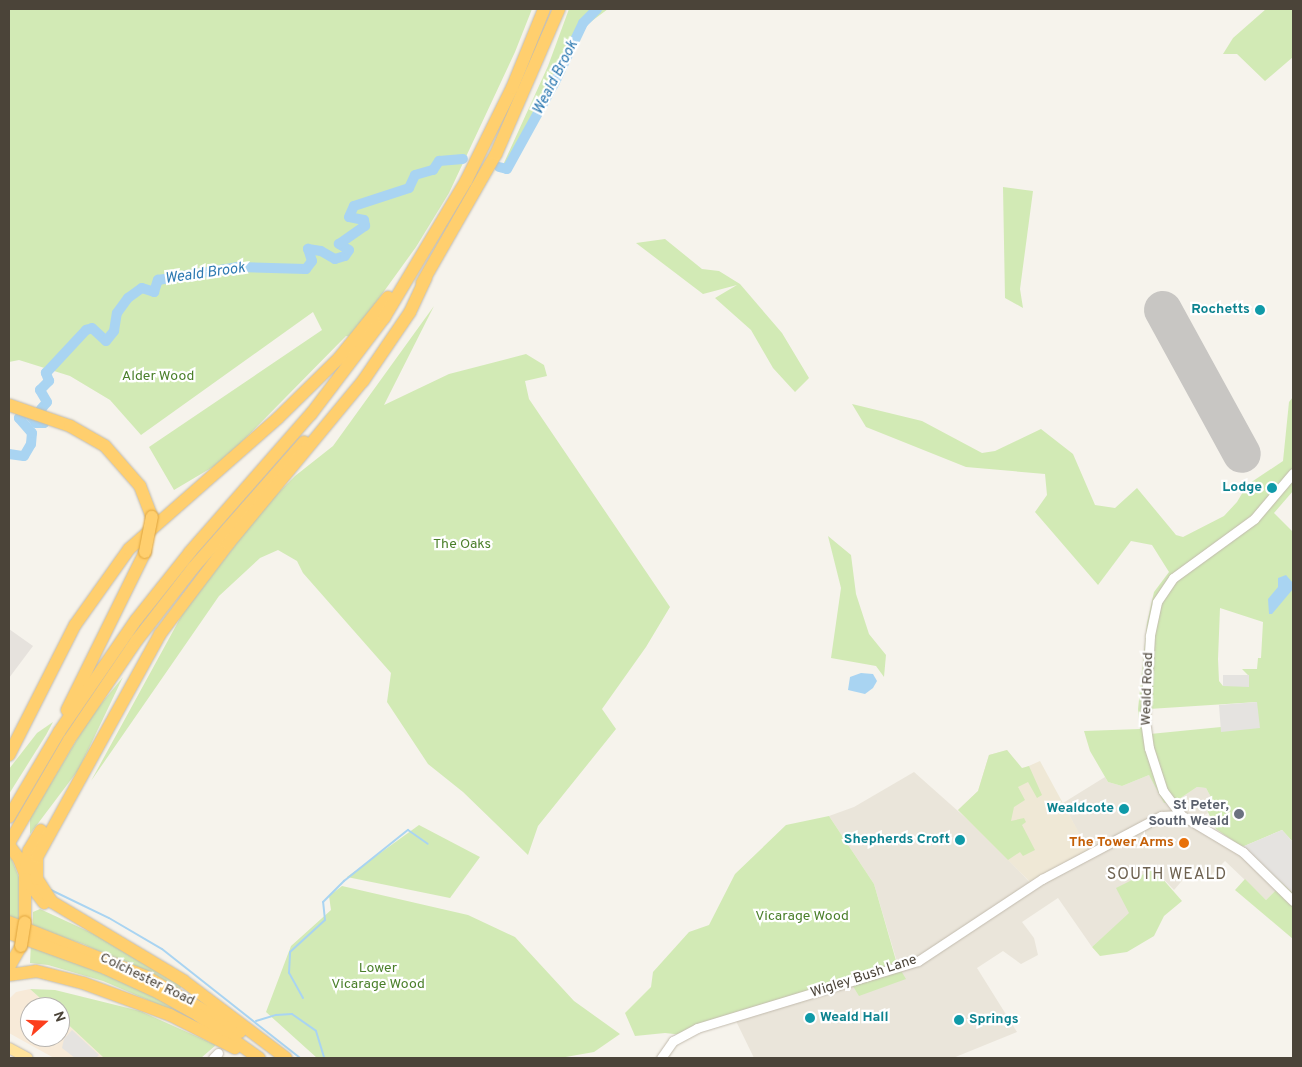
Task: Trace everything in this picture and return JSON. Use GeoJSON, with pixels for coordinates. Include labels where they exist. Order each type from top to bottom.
{"type":"FeatureCollection","features":[{"type":"Feature","properties":{"kind":"highway"},"geometry":{"type":"LineString","coordinates":[[95,928],[49,907],[25,877],[19,859],[9,844],[13,819],[66,722],[152,599],[348,367],[412,272],[486,142],[544,9]]}},
{"type":"Feature","properties":{"kind":"highway"},"geometry":{"type":"LineString","coordinates":[[160,634],[228,544],[363,381],[410,312],[426,278],[496,154],[559,9]]}},
{"type":"Feature","properties":{"kind":"highway"},"geometry":{"type":"LineString","coordinates":[[9,754],[75,625],[129,549],[278,418],[339,358],[396,286],[412,272]]}},
{"type":"Feature","properties":{"kind":"highway"},"geometry":{"type":"LineString","coordinates":[[13,819],[65,747],[119,665],[178,586],[336,403],[426,278]]}},
{"type":"Feature","properties":{"kind":"highway"},"geometry":{"type":"LineString","coordinates":[[9,404],[70,426],[105,446],[132,474],[140,486],[152,517],[145,552],[67,707],[66,722]]}},
{"type":"Feature","properties":{"kind":"highway"},"geometry":{"type":"LineString","coordinates":[[243,511],[160,634],[70,798],[40,846],[36,873],[42,888],[52,902],[184,981],[286,1058]]}},
{"type":"Feature","properties":{"kind":"highway"},"geometry":{"type":"LineString","coordinates":[[9,967],[21,946],[25,922],[25,877],[31,845],[70,798]]}},
{"type":"Feature","properties":{"kind":"highway","name":"Colchester Road"},"geometry":{"type":"LineString","coordinates":[[9,922],[147,977],[208,1011],[275,1058]]}},
{"type":"Feature","properties":{"kind":"highway","name":"Colchester Road"},"geometry":{"type":"LineString","coordinates":[[9,933],[134,980],[198,1015],[254,1055]]}},
{"type":"Feature","properties":{"kind":"highway"},"geometry":{"type":"LineString","coordinates":[[9,975],[36,971],[83,983],[170,1015],[233,1048],[254,1055]]}},
{"type":"Feature","properties":{"kind":"main road"},"geometry":{"type":"LineString","coordinates":[[9,1048],[28,1058]]}},
{"type":"Feature","properties":{"kind":"street","name":"Weald Road"},"geometry":{"type":"LineString","coordinates":[[1293,473],[1254,519],[1173,578],[1157,602],[1150,636],[1145,720],[1149,748],[1168,798],[1181,815],[1243,852],[1293,900]]}},
{"type":"Feature","properties":{"kind":"street"},"geometry":{"type":"LineString","coordinates":[[1168,798],[1164,814],[1181,815]]}},
{"type":"Feature","properties":{"kind":"street","name":"Wigley Bush Lane"},"geometry":{"type":"LineString","coordinates":[[661,1058],[673,1041],[697,1028],[918,961],[1042,879],[1164,814]]}},
{"type":"Feature","properties":{"kind":"shaded area"},"geometry":{"type":"Polygon","coordinates":[[[9,629],[33,646],[9,678],[9,629]]]}},
{"type":"Feature","properties":{"kind":"shaded area"},"geometry":{"type":"Polygon","coordinates":[[[1223,675],[1249,675],[1249,687],[1223,686],[1223,675]]]}},
{"type":"Feature","properties":{"kind":"shaded area"},"geometry":{"type":"Polygon","coordinates":[[[1257,702],[1260,728],[1221,732],[1219,705],[1257,702]]]}},
{"type":"Feature","properties":{"kind":"shaded area"},"geometry":{"type":"Polygon","coordinates":[[[1007,750],[1022,769],[1040,761],[1090,853],[1031,883],[958,810],[978,791],[989,755],[1007,750]]]}},
{"type":"Feature","properties":{"kind":"shaded area"},"geometry":{"type":"Polygon","coordinates":[[[914,772],[985,835],[1036,889],[1091,857],[1063,803],[1105,777],[1108,782],[1122,786],[1149,775],[1176,801],[1197,787],[1206,788],[1213,801],[1205,806],[1208,813],[1190,823],[1224,839],[1279,887],[1266,900],[1225,861],[1206,880],[1193,868],[1174,890],[1154,869],[1130,913],[1092,947],[1058,898],[1022,922],[1034,938],[1038,955],[1021,964],[1003,951],[977,968],[1017,1032],[953,1058],[754,1058],[736,1021],[899,969],[874,884],[829,816],[854,807],[914,772]]]}},
{"type":"Feature","properties":{"kind":"shaded area"},"geometry":{"type":"Polygon","coordinates":[[[1282,830],[1293,842],[1293,893],[1242,847],[1282,830]]]}},
{"type":"Feature","properties":{"kind":"shaded area"},"geometry":{"type":"Polygon","coordinates":[[[30,989],[39,997],[20,997],[20,1039],[9,1033],[9,999],[16,992],[30,989]]]}},
{"type":"Feature","properties":{"kind":"shaded area"},"geometry":{"type":"Polygon","coordinates":[[[70,1026],[104,1058],[54,1058],[34,1047],[70,1047],[70,1026]]]}},
{"type":"Feature","properties":{"kind":"shaded area"},"geometry":{"type":"Polygon","coordinates":[[[72,1030],[99,1055],[96,1058],[75,1058],[62,1048],[70,1047],[70,1032],[72,1030]]]}},
{"type":"Feature","properties":{"kind":"green space","name":"Alder Wood"},"geometry":{"type":"Polygon","coordinates":[[[9,9],[532,9],[515,52],[449,193],[416,247],[351,337],[346,336],[223,461],[174,490],[149,447],[322,330],[313,312],[141,435],[110,400],[70,376],[19,360],[9,362],[9,9]]]}},
{"type":"Feature","properties":{"kind":"green space"},"geometry":{"type":"Polygon","coordinates":[[[569,9],[608,9],[581,29],[552,94],[515,159],[503,165],[548,66],[569,9]]]}},
{"type":"Feature","properties":{"kind":"green space"},"geometry":{"type":"Polygon","coordinates":[[[1266,9],[1293,9],[1293,57],[1265,81],[1237,54],[1223,54],[1233,38],[1266,9]]]}},
{"type":"Feature","properties":{"kind":"green space"},"geometry":{"type":"Polygon","coordinates":[[[1003,187],[1033,191],[1020,289],[1023,308],[1005,298],[1003,187]]]}},
{"type":"Feature","properties":{"kind":"green space"},"geometry":{"type":"Polygon","coordinates":[[[665,239],[702,269],[719,271],[740,284],[782,333],[809,378],[795,392],[773,368],[751,330],[715,298],[737,285],[703,294],[636,243],[665,239]]]}},
{"type":"Feature","properties":{"kind":"green space","name":"The Oaks"},"geometry":{"type":"Polygon","coordinates":[[[434,306],[384,405],[449,374],[526,354],[544,365],[547,376],[525,381],[529,399],[670,607],[646,647],[602,709],[616,729],[538,826],[528,855],[463,792],[428,764],[387,702],[391,673],[303,573],[297,561],[278,550],[260,558],[219,596],[91,781],[183,613],[265,506],[295,476],[333,446],[434,306]]]}},
{"type":"Feature","properties":{"kind":"green space"},"geometry":{"type":"Polygon","coordinates":[[[1293,397],[1293,491],[1274,513],[1293,532],[1293,842],[1282,830],[1242,847],[1216,829],[1205,806],[1213,801],[1206,788],[1197,787],[1176,801],[1164,803],[1149,775],[1122,786],[1108,782],[1090,751],[1084,731],[1140,729],[1138,709],[1147,623],[1154,592],[1169,572],[1152,545],[1131,541],[1098,585],[1035,512],[1047,495],[1045,474],[966,467],[866,427],[852,404],[922,421],[982,453],[995,451],[1041,429],[1073,454],[1095,505],[1115,508],[1137,488],[1176,535],[1183,537],[1224,516],[1237,502],[1247,485],[1283,461],[1289,402],[1293,397]],[[1220,608],[1218,659],[1219,681],[1223,686],[1249,676],[1242,669],[1257,669],[1258,658],[1261,658],[1263,622],[1220,608]],[[1257,702],[1149,709],[1150,734],[1221,727],[1221,731],[1257,702]]]}},
{"type":"Feature","properties":{"kind":"green space"},"geometry":{"type":"Polygon","coordinates":[[[828,536],[851,555],[856,594],[869,634],[886,655],[884,677],[876,666],[831,658],[841,588],[828,536]]]}},
{"type":"Feature","properties":{"kind":"green space"},"geometry":{"type":"Polygon","coordinates":[[[123,677],[79,769],[30,834],[30,818],[91,716],[123,677]]]}},
{"type":"Feature","properties":{"kind":"green space"},"geometry":{"type":"Polygon","coordinates":[[[53,722],[9,794],[9,769],[37,733],[53,722]]]}},
{"type":"Feature","properties":{"kind":"green space"},"geometry":{"type":"Polygon","coordinates":[[[1007,750],[1022,768],[1029,766],[1042,795],[1037,798],[1028,782],[1018,787],[1025,800],[1014,807],[1011,821],[1024,818],[1026,822],[1022,825],[1035,850],[1023,856],[1020,852],[1008,860],[958,810],[978,791],[989,755],[1007,750]]]}},
{"type":"Feature","properties":{"kind":"green space","name":"Vicarage Wood"},"geometry":{"type":"Polygon","coordinates":[[[829,816],[874,884],[897,964],[906,979],[859,996],[851,983],[683,1035],[665,1033],[635,1036],[625,1013],[651,987],[653,972],[689,932],[709,925],[735,874],[786,825],[829,816]]]}},
{"type":"Feature","properties":{"kind":"green space"},"geometry":{"type":"Polygon","coordinates":[[[419,825],[480,857],[450,898],[347,877],[419,825]]]}},
{"type":"Feature","properties":{"kind":"green space"},"geometry":{"type":"Polygon","coordinates":[[[10,855],[20,880],[19,921],[9,918],[10,855]]]}},
{"type":"Feature","properties":{"kind":"green space"},"geometry":{"type":"Polygon","coordinates":[[[1259,861],[1293,893],[1293,939],[1235,890],[1245,879],[1266,900],[1279,887],[1253,862],[1259,861]]]}},
{"type":"Feature","properties":{"kind":"green space"},"geometry":{"type":"Polygon","coordinates":[[[1154,869],[1182,901],[1164,916],[1154,936],[1127,952],[1100,956],[1092,947],[1129,913],[1116,888],[1154,869]]]}},
{"type":"Feature","properties":{"kind":"green space","name":"Lower Vicarage Wood"},"geometry":{"type":"Polygon","coordinates":[[[342,886],[468,915],[515,937],[574,1001],[620,1034],[594,1052],[560,1058],[317,1058],[266,1012],[291,946],[331,910],[329,896],[342,886]]]}},
{"type":"Feature","properties":{"kind":"green space"},"geometry":{"type":"Polygon","coordinates":[[[40,909],[120,946],[182,985],[180,989],[83,944],[33,928],[33,912],[40,909]]]}},
{"type":"Feature","properties":{"kind":"green space"},"geometry":{"type":"Polygon","coordinates":[[[31,943],[124,979],[197,1021],[103,981],[48,965],[30,963],[31,943]]]}},
{"type":"Feature","properties":{"kind":"green space"},"geometry":{"type":"Polygon","coordinates":[[[30,989],[55,990],[140,1011],[216,1045],[201,1058],[104,1058],[70,1026],[70,997],[39,997],[30,989]]]}},
{"type":"Feature","properties":{"kind":"water"},"geometry":{"type":"Polygon","coordinates":[[[1286,575],[1293,583],[1293,589],[1272,614],[1269,614],[1268,599],[1278,587],[1278,578],[1286,575]]]}},
{"type":"Feature","properties":{"kind":"water"},"geometry":{"type":"Polygon","coordinates":[[[861,673],[873,674],[877,681],[873,688],[865,694],[848,690],[850,677],[861,673]]]}},
{"type":"Feature","properties":{"kind":"waterway","name":"Weald Brook"},"geometry":{"type":"LineString","coordinates":[[499,167],[507,169],[555,82],[583,23],[597,9]]}},
{"type":"Feature","properties":{"kind":"waterway","name":"Weald Brook"},"geometry":{"type":"LineString","coordinates":[[9,454],[24,456],[31,444],[32,433],[19,418],[28,413],[36,423],[44,423],[41,409],[47,402],[40,390],[49,381],[46,373],[86,330],[92,328],[106,341],[114,331],[117,313],[128,298],[142,288],[154,292],[158,280],[237,267],[306,269],[312,261],[308,249],[321,251],[335,259],[345,256],[349,250],[339,244],[365,226],[364,220],[349,217],[354,206],[409,188],[415,175],[433,170],[439,161],[463,159]]}},
{"type":"Feature","properties":{"kind":"waterway"},"geometry":{"type":"LineString","coordinates":[[303,998],[289,973],[290,952],[325,920],[323,902],[344,881],[408,830],[428,844]]}},
{"type":"Feature","properties":{"kind":"waterway"},"geometry":{"type":"LineString","coordinates":[[51,890],[109,918],[162,949],[300,1058]]}},
{"type":"Feature","properties":{"kind":"waterway"},"geometry":{"type":"LineString","coordinates":[[256,1021],[276,1015],[292,1014],[316,1031],[324,1058]]}},
{"type":"Feature","properties":{"kind":"runway"},"geometry":{"type":"LineString","coordinates":[[1163,310],[1242,454]]}},
{"type":"Feature","properties":{"kind":"place","name":"Rochetts"},"geometry":{"type":"Point","coordinates":[1260,310]}},
{"type":"Feature","properties":{"kind":"place","name":"Lodge"},"geometry":{"type":"Point","coordinates":[1272,488]}},
{"type":"Feature","properties":{"kind":"place","name":"Wealdcote"},"geometry":{"type":"Point","coordinates":[1124,809]}},
{"type":"Feature","properties":{"kind":"place","name":"St Peter, South Weald"},"geometry":{"type":"Point","coordinates":[1239,814]}},
{"type":"Feature","properties":{"kind":"place","name":"Shepherds Croft"},"geometry":{"type":"Point","coordinates":[960,840]}},
{"type":"Feature","properties":{"kind":"place","name":"The Tower Arms"},"geometry":{"type":"Point","coordinates":[1184,843]}},
{"type":"Feature","properties":{"kind":"place","name":"Weald Hall"},"geometry":{"type":"Point","coordinates":[810,1018]}},
{"type":"Feature","properties":{"kind":"place","name":"Springs"},"geometry":{"type":"Point","coordinates":[959,1020]}},
{"type":"Feature","properties":{"kind":"district","name":"SOUTH WEALD"},"geometry":{"type":"Point","coordinates":[1167,875]}}]}
